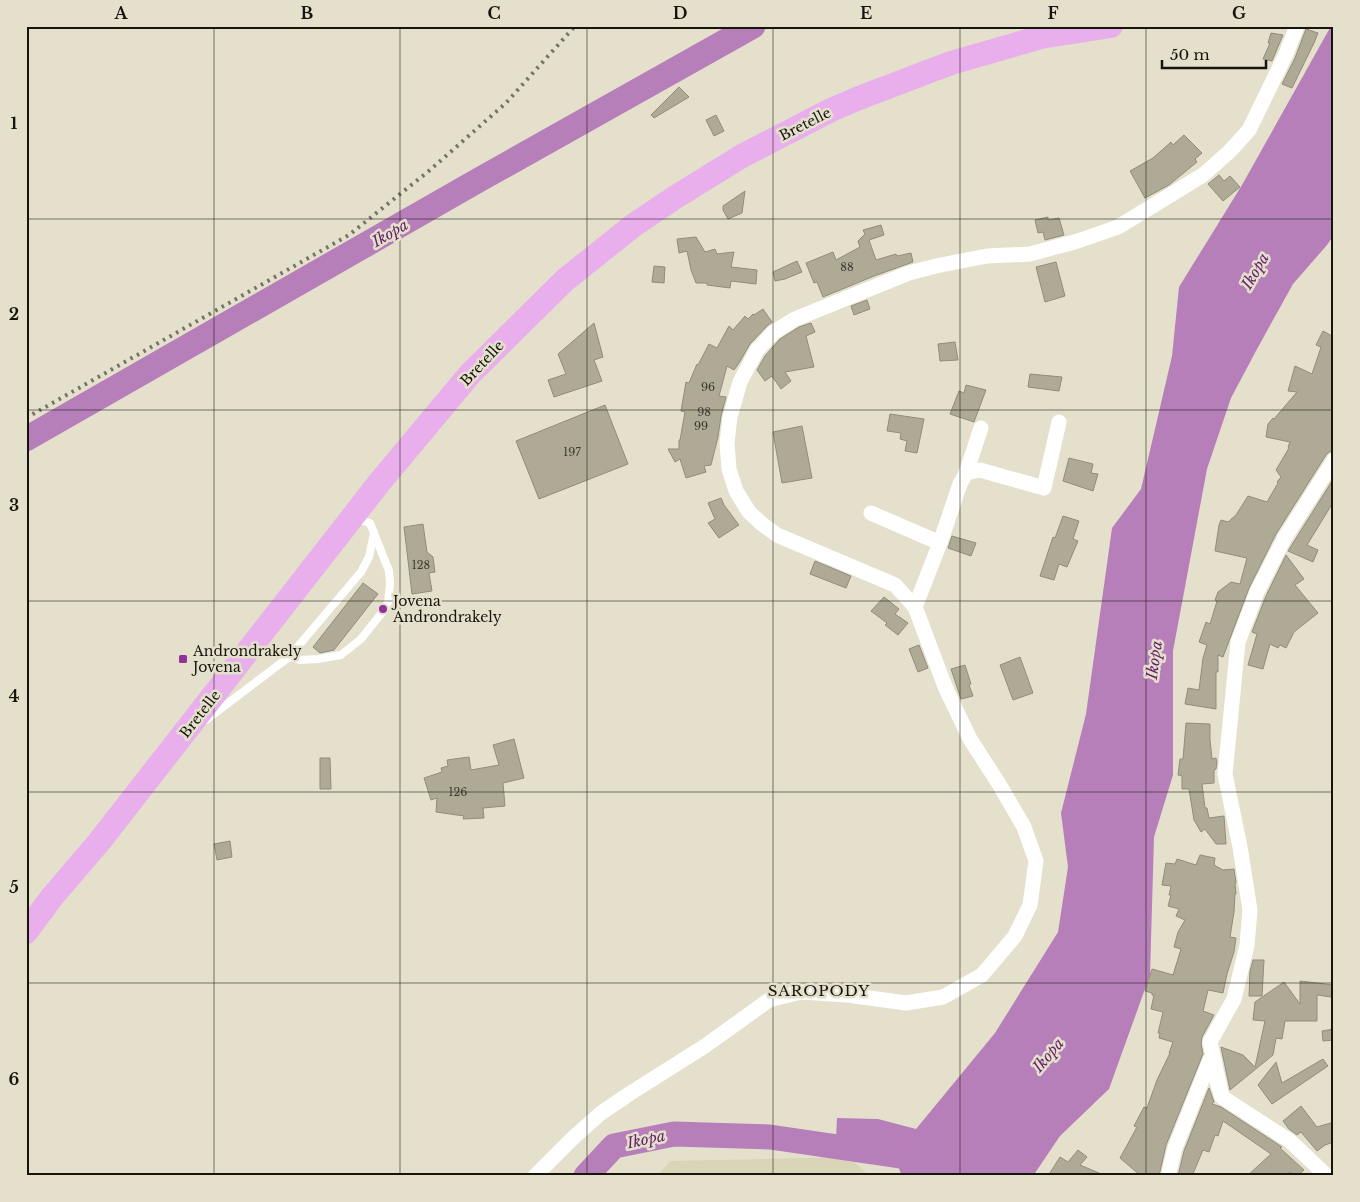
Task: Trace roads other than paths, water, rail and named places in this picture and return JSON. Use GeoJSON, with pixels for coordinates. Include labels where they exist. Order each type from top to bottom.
{"type":"FeatureCollection","features":[{"type":"Feature","properties":{"kind":"main road","name":"Bretelle"},"geometry":{"type":"LineString","coordinates":[[26,932],[99,842],[379,483],[470,374],[565,280],[634,225],[674,198],[758,148],[831,110],[952,63],[1049,36],[1111,26]]}},
{"type":"Feature","properties":{"kind":"street"},"geometry":{"type":"LineString","coordinates":[[535,1176],[573,1138],[601,1114],[705,1046],[769,1000],[801,992],[906,1003],[943,997],[982,974],[1015,936],[1030,905],[1036,861],[1024,827],[970,739],[946,689],[915,607],[895,585],[777,535],[749,512],[736,491],[729,469],[727,443],[730,417],[740,382],[757,350],[774,332],[795,319],[909,273],[987,256],[1030,254],[1078,241],[1118,227],[1203,174],[1230,151],[1249,130],[1286,54],[1297,26]]}},
{"type":"Feature","properties":{"kind":"street"},"geometry":{"type":"LineString","coordinates":[[966,473],[980,470],[1044,488],[1059,422]]}},
{"type":"Feature","properties":{"kind":"street"},"geometry":{"type":"LineString","coordinates":[[915,607],[981,428]]}},
{"type":"Feature","properties":{"kind":"street"},"geometry":{"type":"LineString","coordinates":[[1222,1097],[1210,1042],[1234,999],[1247,945],[1250,910],[1240,847],[1225,774],[1238,642],[1257,592],[1284,539],[1334,460]]}},
{"type":"Feature","properties":{"kind":"street"},"geometry":{"type":"LineString","coordinates":[[871,513],[940,543]]}},
{"type":"Feature","properties":{"kind":"street"},"geometry":{"type":"LineString","coordinates":[[1168,1176],[1175,1148],[1210,1060],[1222,1097],[1290,1141],[1327,1176]]}},
{"type":"Feature","properties":{"kind":"lane"},"geometry":{"type":"LineString","coordinates":[[289,656],[302,660],[341,654],[361,639],[388,602],[389,572],[370,523],[352,519]]}},
{"type":"Feature","properties":{"kind":"lane"},"geometry":{"type":"LineString","coordinates":[[178,741],[289,656],[361,572],[369,557],[374,533]]}},
{"type":"Feature","properties":{"kind":"water"},"geometry":{"type":"Polygon","coordinates":[[[1331,26],[1334,26],[1334,235],[1293,284],[1257,349],[1231,398],[1207,469],[1173,651],[1173,775],[1154,837],[1150,975],[1109,1089],[1060,1136],[1033,1176],[902,1176],[889,1144],[836,1138],[837,1118],[878,1119],[916,1129],[995,1033],[1058,932],[1068,867],[1061,813],[1086,714],[1112,528],[1141,489],[1172,356],[1179,287],[1242,185],[1331,26]]]}},
{"type":"Feature","properties":{"kind":"waterway","name":"Ikopa"},"geometry":{"type":"LineString","coordinates":[[26,439],[477,181],[753,26]]}},
{"type":"Feature","properties":{"kind":"waterway","name":"Ikopa"},"geometry":{"type":"LineString","coordinates":[[586,1176],[614,1146],[674,1134],[770,1137],[927,1160]]}},
{"type":"Feature","properties":{"kind":"railway"},"geometry":{"type":"LineString","coordinates":[[26,418],[349,235],[430,170],[506,103],[575,26]]}},
{"type":"Feature","properties":{"kind":"place","name":"Jovena Androndrakely"},"geometry":{"type":"Point","coordinates":[383,609]}},
{"type":"Feature","properties":{"kind":"place","name":"Androndrakely Jovena"},"geometry":{"type":"Point","coordinates":[183,659]}},
{"type":"Feature","properties":{"kind":"district","name":"SAROPODY"},"geometry":{"type":"Point","coordinates":[819,990]}}]}
